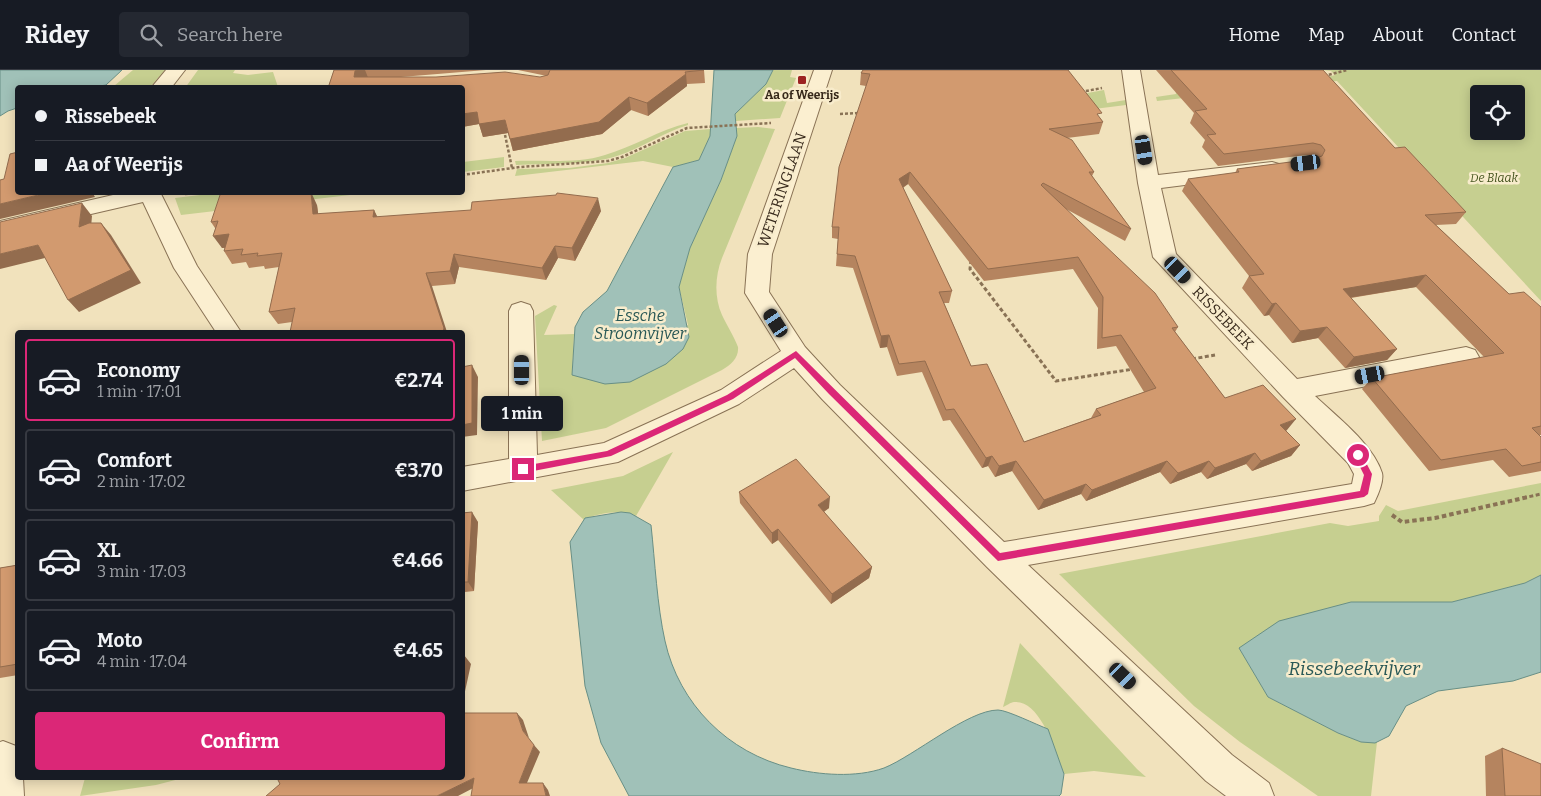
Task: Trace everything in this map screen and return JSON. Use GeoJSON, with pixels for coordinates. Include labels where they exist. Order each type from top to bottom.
{"type":"FeatureCollection","features":[{"type":"Feature","properties":{"kind":"street"},"geometry":{"type":"LineString","coordinates":[[163,85],[176,70]]}},
{"type":"Feature","properties":{"kind":"street","name":"WETERINGLAAN"},"geometry":{"type":"LineString","coordinates":[[823,70],[760,254],[757,293],[796,354],[832,392],[998,557],[1220,768],[1256,796]]}},
{"type":"Feature","properties":{"kind":"street","name":"RISSEBEEK"},"geometry":{"type":"LineString","coordinates":[[1132,77],[1149,183],[1165,257],[1292,390],[1358,455],[1368,474],[1364,494]]}},
{"type":"Feature","properties":{"kind":"street"},"geometry":{"type":"LineString","coordinates":[[1149,183],[1286,166]]}},
{"type":"Feature","properties":{"kind":"street"},"geometry":{"type":"LineString","coordinates":[[0,228],[140,195]]}},
{"type":"Feature","properties":{"kind":"street"},"geometry":{"type":"LineString","coordinates":[[150,195],[186,268],[228,330]]}},
{"type":"Feature","properties":{"kind":"street"},"geometry":{"type":"LineString","coordinates":[[521,311],[523,469]]}},
{"type":"Feature","properties":{"kind":"street"},"geometry":{"type":"LineString","coordinates":[[465,479],[608,454],[730,397],[796,354]]}},
{"type":"Feature","properties":{"kind":"street"},"geometry":{"type":"LineString","coordinates":[[1292,390],[1466,356]]}},
{"type":"Feature","properties":{"kind":"street"},"geometry":{"type":"LineString","coordinates":[[998,557],[1364,494]]}},
{"type":"Feature","properties":{"kind":"street"},"geometry":{"type":"LineString","coordinates":[[6,796],[7,758]]}},
{"type":"Feature","properties":{"kind":"path"},"geometry":{"type":"LineString","coordinates":[[1322,76],[1347,70]]}},
{"type":"Feature","properties":{"kind":"path"},"geometry":{"type":"LineString","coordinates":[[1078,93],[1132,77]]}},
{"type":"Feature","properties":{"kind":"path"},"geometry":{"type":"LineString","coordinates":[[807,115],[860,113]]}},
{"type":"Feature","properties":{"kind":"path"},"geometry":{"type":"LineString","coordinates":[[465,175],[512,168],[608,161],[622,157],[687,128],[740,124]]}},
{"type":"Feature","properties":{"kind":"path"},"geometry":{"type":"LineString","coordinates":[[503,125],[512,168]]}},
{"type":"Feature","properties":{"kind":"path"},"geometry":{"type":"LineString","coordinates":[[971,259],[970,269],[1056,381],[1135,368]]}},
{"type":"Feature","properties":{"kind":"path"},"geometry":{"type":"LineString","coordinates":[[1184,360],[1253,349]]}},
{"type":"Feature","properties":{"kind":"path"},"geometry":{"type":"LineString","coordinates":[[1364,494],[1402,522],[1435,518],[1541,494]]}},
{"type":"Feature","properties":{"kind":"green space"},"geometry":{"type":"Polygon","coordinates":[[[133,70],[165,70],[152,85],[115,85],[133,70]]]}},
{"type":"Feature","properties":{"kind":"green space"},"geometry":{"type":"Polygon","coordinates":[[[198,70],[235,70],[233,73],[248,75],[273,72],[277,85],[187,85],[198,70]]]}},
{"type":"Feature","properties":{"kind":"green space"},"geometry":{"type":"Polygon","coordinates":[[[773,70],[792,70],[790,77],[796,78],[780,118],[736,121],[735,114],[766,84],[773,70]]]}},
{"type":"Feature","properties":{"kind":"green space","name":"De Blaak"},"geometry":{"type":"Polygon","coordinates":[[[1322,70],[1541,70],[1541,301],[1337,81],[1157,101],[1156,97],[1176,94],[1174,81],[1316,80],[1335,75],[1331,71],[1322,70]]]}},
{"type":"Feature","properties":{"kind":"green space"},"geometry":{"type":"Polygon","coordinates":[[[1104,90],[1107,103],[1126,100],[1126,105],[1086,110],[1082,94],[1104,90]]]}},
{"type":"Feature","properties":{"kind":"green space"},"geometry":{"type":"Polygon","coordinates":[[[688,123],[688,125],[635,149],[605,159],[580,163],[516,165],[515,161],[572,161],[594,158],[615,152],[688,123]]]}},
{"type":"Feature","properties":{"kind":"green space"},"geometry":{"type":"Polygon","coordinates":[[[758,127],[775,129],[722,258],[717,279],[719,308],[738,347],[734,361],[722,370],[606,428],[542,441],[535,316],[554,305],[557,306],[544,335],[574,334],[572,375],[688,325],[679,287],[690,248],[721,180],[737,136],[736,128],[758,127]]]}},
{"type":"Feature","properties":{"kind":"green space"},"geometry":{"type":"Polygon","coordinates":[[[711,129],[710,136],[699,160],[673,167],[643,161],[515,176],[517,169],[569,168],[608,163],[625,158],[685,131],[711,129]]]}},
{"type":"Feature","properties":{"kind":"green space"},"geometry":{"type":"Polygon","coordinates":[[[504,157],[504,167],[465,172],[465,162],[504,157]]]}},
{"type":"Feature","properties":{"kind":"green space"},"geometry":{"type":"Polygon","coordinates":[[[200,195],[350,195],[181,215],[175,198],[200,195]]]}},
{"type":"Feature","properties":{"kind":"green space"},"geometry":{"type":"Polygon","coordinates":[[[673,452],[636,516],[624,513],[610,513],[596,515],[584,520],[551,490],[623,476],[673,452]]]}},
{"type":"Feature","properties":{"kind":"green space"},"geometry":{"type":"Polygon","coordinates":[[[1541,483],[1541,575],[1525,583],[1452,602],[1351,602],[1239,648],[1268,697],[1338,733],[1361,742],[1377,742],[1371,796],[1318,796],[1240,742],[1194,706],[1059,574],[1330,523],[1348,526],[1379,521],[1379,516],[1386,505],[1398,511],[1541,483]]]}},
{"type":"Feature","properties":{"kind":"green space"},"geometry":{"type":"Polygon","coordinates":[[[1020,643],[1146,777],[1094,771],[1064,774],[1046,730],[1032,709],[1024,703],[1014,702],[1003,707],[1020,643]]]}},
{"type":"Feature","properties":{"kind":"green space"},"geometry":{"type":"Polygon","coordinates":[[[84,780],[175,780],[156,785],[80,796],[84,780]]]}},
{"type":"Feature","properties":{"kind":"water"},"geometry":{"type":"Polygon","coordinates":[[[0,70],[122,70],[106,85],[15,85],[15,109],[0,116],[0,70]]]}},
{"type":"Feature","properties":{"kind":"water","name":"Essche Stroomvijver"},"geometry":{"type":"Polygon","coordinates":[[[714,70],[773,70],[766,84],[735,114],[737,136],[721,180],[690,248],[679,287],[689,337],[683,349],[666,364],[630,382],[605,384],[572,375],[575,327],[583,312],[607,291],[673,167],[699,160],[710,136],[714,70]]]}},
{"type":"Feature","properties":{"kind":"water"},"geometry":{"type":"Polygon","coordinates":[[[621,512],[630,513],[651,525],[662,627],[672,664],[682,685],[694,705],[710,722],[727,738],[747,751],[768,761],[791,768],[825,774],[862,773],[884,768],[972,717],[998,710],[1048,729],[1064,774],[1061,794],[1059,796],[629,796],[601,743],[585,686],[570,542],[585,518],[621,512]]]}},
{"type":"Feature","properties":{"kind":"water","name":"Rissebeekvijver"},"geometry":{"type":"Polygon","coordinates":[[[1541,575],[1541,672],[1513,681],[1438,691],[1406,706],[1389,736],[1375,743],[1361,742],[1338,733],[1268,697],[1239,648],[1279,621],[1351,602],[1452,602],[1525,583],[1541,575]]]}},
{"type":"Feature","properties":{"kind":"building"},"geometry":{"type":"Polygon","coordinates":[[[334,70],[357,70],[354,77],[436,77],[505,72],[540,77],[548,75],[550,70],[704,70],[685,72],[686,74],[647,103],[629,97],[599,122],[510,139],[505,120],[479,124],[477,112],[465,114],[465,85],[329,85],[334,70]]]}},
{"type":"Feature","properties":{"kind":"building"},"geometry":{"type":"Polygon","coordinates":[[[863,70],[1068,70],[1102,113],[1097,114],[1103,122],[1049,129],[1072,140],[1094,172],[1089,172],[1131,229],[1043,183],[1041,185],[1155,293],[1178,327],[1172,328],[1225,398],[1263,385],[1296,419],[1280,425],[1300,445],[1261,461],[1255,453],[1215,468],[1209,461],[1178,473],[1167,461],[1092,490],[1086,484],[1044,500],[1016,461],[999,466],[992,456],[986,458],[954,409],[946,410],[925,361],[899,364],[889,335],[881,336],[855,256],[837,254],[839,227],[832,227],[839,167],[870,74],[861,73],[863,70]],[[910,172],[899,179],[952,291],[939,292],[971,366],[987,364],[1024,442],[1101,415],[1096,409],[1156,388],[1121,335],[1102,338],[1103,297],[1078,257],[988,269],[910,172]]]}},
{"type":"Feature","properties":{"kind":"building"},"geometry":{"type":"Polygon","coordinates":[[[1171,70],[1323,70],[1395,148],[1405,147],[1466,212],[1425,215],[1509,294],[1524,292],[1541,307],[1541,426],[1532,428],[1541,437],[1541,462],[1522,466],[1506,449],[1441,460],[1372,378],[1504,353],[1426,275],[1343,289],[1397,349],[1354,357],[1327,327],[1300,331],[1276,303],[1272,304],[1249,276],[1264,274],[1188,179],[1239,172],[1237,169],[1313,159],[1322,156],[1325,150],[1321,145],[1313,143],[1224,154],[1207,135],[1216,134],[1195,111],[1207,109],[1171,70]]]}},
{"type":"Feature","properties":{"kind":"building"},"geometry":{"type":"Polygon","coordinates":[[[15,153],[15,195],[38,195],[0,204],[0,180],[4,179],[10,154],[15,153]]]}},
{"type":"Feature","properties":{"kind":"building"},"geometry":{"type":"Polygon","coordinates":[[[557,193],[598,198],[572,248],[555,246],[542,268],[454,254],[450,271],[426,273],[444,330],[290,330],[295,308],[269,312],[282,253],[257,256],[258,253],[241,255],[243,249],[224,251],[229,234],[213,236],[218,221],[211,222],[220,195],[311,195],[313,214],[374,210],[373,217],[471,210],[472,202],[556,195],[557,193]]]}},
{"type":"Feature","properties":{"kind":"building"},"geometry":{"type":"Polygon","coordinates":[[[82,203],[79,227],[89,223],[101,223],[131,270],[68,300],[38,245],[0,254],[0,222],[82,203]]]}},
{"type":"Feature","properties":{"kind":"building"},"geometry":{"type":"Polygon","coordinates":[[[472,365],[472,423],[465,424],[465,366],[472,365]]]}},
{"type":"Feature","properties":{"kind":"building"},"geometry":{"type":"Polygon","coordinates":[[[796,459],[830,497],[818,505],[872,567],[832,594],[778,529],[772,533],[739,492],[796,459]]]}},
{"type":"Feature","properties":{"kind":"building"},"geometry":{"type":"Polygon","coordinates":[[[472,512],[468,582],[465,582],[465,513],[472,512]]]}},
{"type":"Feature","properties":{"kind":"building"},"geometry":{"type":"Polygon","coordinates":[[[15,566],[15,664],[0,667],[0,568],[15,566]]]}},
{"type":"Feature","properties":{"kind":"building"},"geometry":{"type":"Polygon","coordinates":[[[465,713],[517,713],[523,731],[534,745],[519,783],[543,783],[546,796],[471,796],[474,778],[437,796],[266,796],[280,784],[278,780],[465,780],[465,713]]]}},
{"type":"Feature","properties":{"kind":"building"},"geometry":{"type":"Polygon","coordinates":[[[1502,748],[1541,764],[1541,796],[1505,796],[1502,748]]]}},
{"type":"Feature","properties":{"kind":"place","name":"Aa of Weerijs"},"geometry":{"type":"Point","coordinates":[802,80]}},
{"type":"Feature","properties":{"kind":"route"},"geometry":{"type":"LineString","coordinates":[[523,469],[608,454],[730,397],[796,354],[998,557],[1364,494],[1368,474],[1358,455]]}}]}
